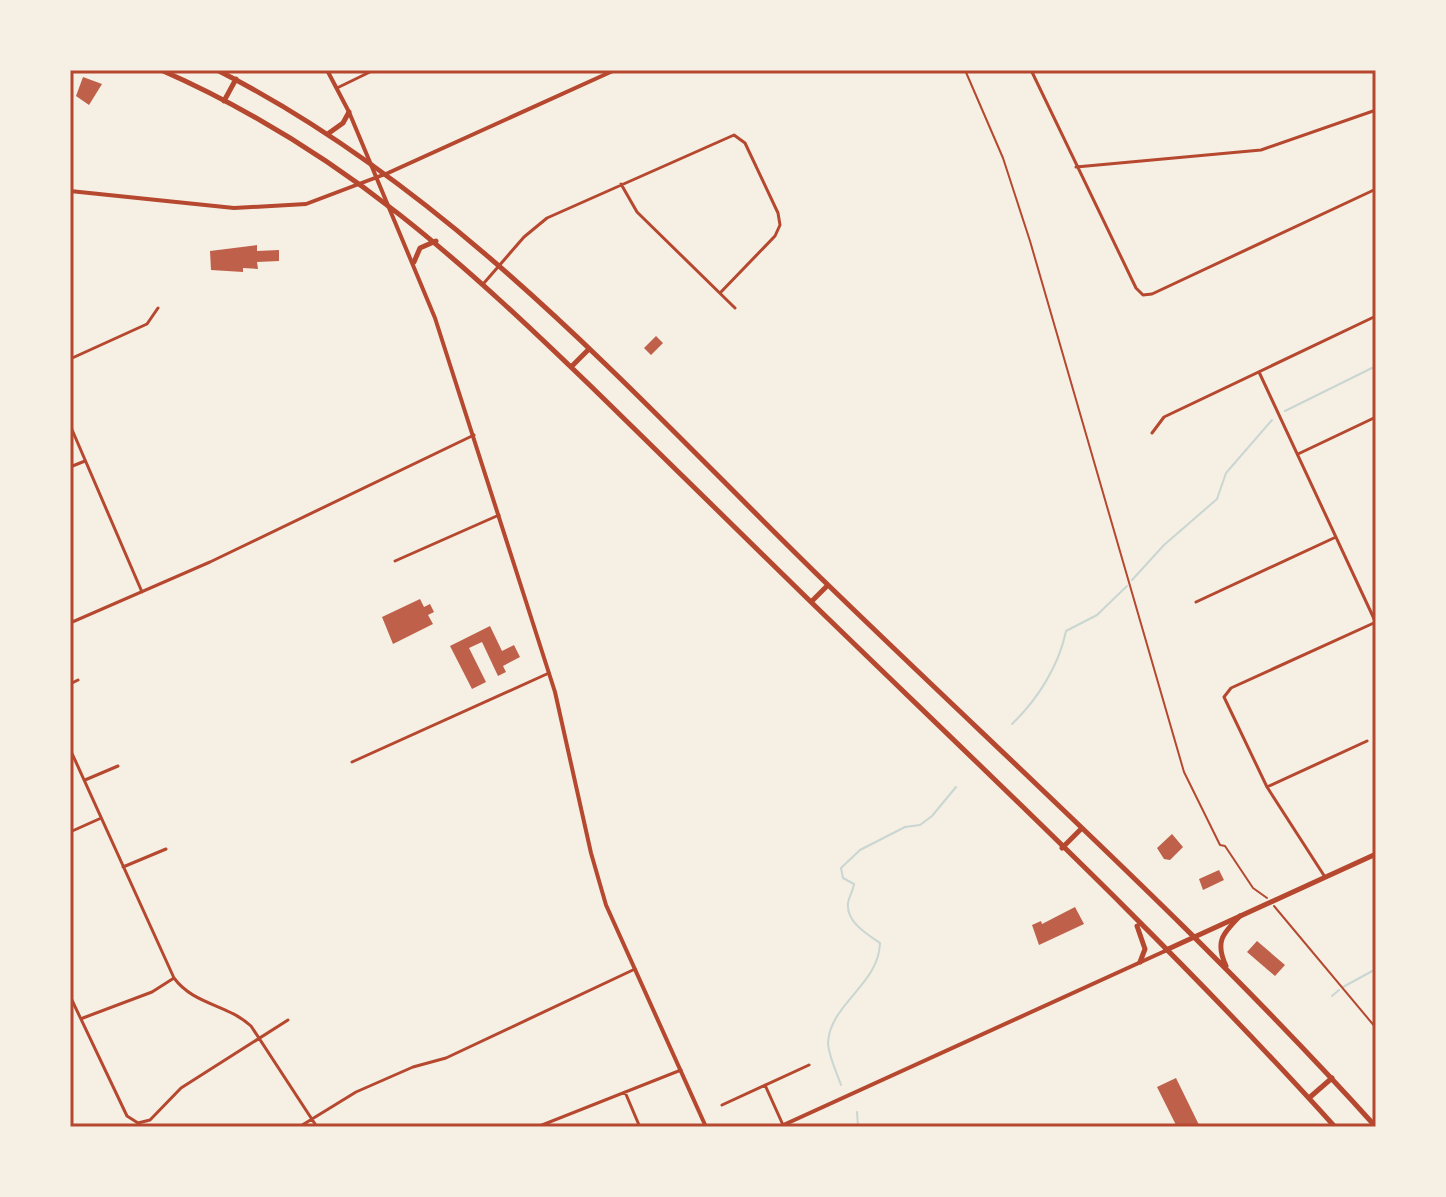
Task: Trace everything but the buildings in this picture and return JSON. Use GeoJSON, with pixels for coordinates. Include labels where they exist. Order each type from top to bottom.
{"type":"FeatureCollection","features":[{"type":"Feature","properties":{"kind":"main road"},"geometry":{"type":"LineString","coordinates":[[161,70],[320,155],[389,204],[484,283],[1062,848],[1335,1127]]}},
{"type":"Feature","properties":{"kind":"main road"},"geometry":{"type":"LineString","coordinates":[[217,70],[329,133],[371,161],[500,264],[1228,971],[1376,1127]]}},
{"type":"Feature","properties":{"kind":"main road"},"geometry":{"type":"LineString","coordinates":[[224,101],[236,79]]}},
{"type":"Feature","properties":{"kind":"main road"},"geometry":{"type":"LineString","coordinates":[[329,133],[343,123],[349,112]]}},
{"type":"Feature","properties":{"kind":"main road"},"geometry":{"type":"LineString","coordinates":[[414,262],[420,248],[436,241]]}},
{"type":"Feature","properties":{"kind":"main road"},"geometry":{"type":"LineString","coordinates":[[571,367],[588,350]]}},
{"type":"Feature","properties":{"kind":"main road"},"geometry":{"type":"LineString","coordinates":[[811,602],[828,585]]}},
{"type":"Feature","properties":{"kind":"main road"},"geometry":{"type":"LineString","coordinates":[[1062,848],[1081,829]]}},
{"type":"Feature","properties":{"kind":"main road"},"geometry":{"type":"LineString","coordinates":[[1165,951],[1376,854]]}},
{"type":"Feature","properties":{"kind":"main road"},"geometry":{"type":"LineString","coordinates":[[1228,971],[1219,944],[1222,935],[1240,916]]}},
{"type":"Feature","properties":{"kind":"main road"},"geometry":{"type":"LineString","coordinates":[[1135,921],[1145,945],[1140,962]]}},
{"type":"Feature","properties":{"kind":"main road"},"geometry":{"type":"LineString","coordinates":[[1309,1098],[1332,1078]]}},
{"type":"Feature","properties":{"kind":"street"},"geometry":{"type":"LineString","coordinates":[[327,70],[349,112],[414,262],[474,435],[549,673],[597,877],[706,1127]]}},
{"type":"Feature","properties":{"kind":"street"},"geometry":{"type":"LineString","coordinates":[[337,88],[374,70]]}},
{"type":"Feature","properties":{"kind":"street"},"geometry":{"type":"LineString","coordinates":[[70,191],[255,209],[313,202],[362,185],[615,70]]}},
{"type":"Feature","properties":{"kind":"street"},"geometry":{"type":"LineString","coordinates":[[1031,70],[1136,290],[1143,295],[1152,294],[1376,189]]}},
{"type":"Feature","properties":{"kind":"street"},"geometry":{"type":"LineString","coordinates":[[1076,167],[1261,150],[1376,110]]}},
{"type":"Feature","properties":{"kind":"street"},"geometry":{"type":"LineString","coordinates":[[484,283],[540,223],[725,137],[737,136],[744,141],[778,213],[779,227],[773,238],[720,293]]}},
{"type":"Feature","properties":{"kind":"street"},"geometry":{"type":"LineString","coordinates":[[621,184],[634,210],[735,308]]}},
{"type":"Feature","properties":{"kind":"street"},"geometry":{"type":"LineString","coordinates":[[70,359],[147,324],[158,308]]}},
{"type":"Feature","properties":{"kind":"street"},"geometry":{"type":"LineString","coordinates":[[1152,433],[1164,417],[1376,316]]}},
{"type":"Feature","properties":{"kind":"street"},"geometry":{"type":"LineString","coordinates":[[1259,372],[1375,620],[1225,693],[1224,702],[1267,787],[1325,877]]}},
{"type":"Feature","properties":{"kind":"street"},"geometry":{"type":"LineString","coordinates":[[1298,454],[1376,417]]}},
{"type":"Feature","properties":{"kind":"street"},"geometry":{"type":"LineString","coordinates":[[70,425],[142,592]]}},
{"type":"Feature","properties":{"kind":"street"},"geometry":{"type":"LineString","coordinates":[[70,623],[474,435]]}},
{"type":"Feature","properties":{"kind":"street"},"geometry":{"type":"LineString","coordinates":[[70,467],[86,460]]}},
{"type":"Feature","properties":{"kind":"street"},"geometry":{"type":"LineString","coordinates":[[395,561],[499,515]]}},
{"type":"Feature","properties":{"kind":"street"},"geometry":{"type":"LineString","coordinates":[[1196,602],[1336,537]]}},
{"type":"Feature","properties":{"kind":"street"},"geometry":{"type":"LineString","coordinates":[[352,762],[549,673]]}},
{"type":"Feature","properties":{"kind":"street"},"geometry":{"type":"LineString","coordinates":[[70,684],[78,680]]}},
{"type":"Feature","properties":{"kind":"street"},"geometry":{"type":"LineString","coordinates":[[1267,787],[1367,741]]}},
{"type":"Feature","properties":{"kind":"street"},"geometry":{"type":"LineString","coordinates":[[70,749],[174,978],[202,1002],[239,1017],[260,1037],[317,1127]]}},
{"type":"Feature","properties":{"kind":"street"},"geometry":{"type":"LineString","coordinates":[[84,780],[118,766]]}},
{"type":"Feature","properties":{"kind":"street"},"geometry":{"type":"LineString","coordinates":[[70,832],[101,818]]}},
{"type":"Feature","properties":{"kind":"street"},"geometry":{"type":"LineString","coordinates":[[123,867],[166,849]]}},
{"type":"Feature","properties":{"kind":"street"},"geometry":{"type":"LineString","coordinates":[[765,1085],[781,1126],[1165,951]]}},
{"type":"Feature","properties":{"kind":"street"},"geometry":{"type":"LineString","coordinates":[[299,1127],[356,1092],[416,1066],[446,1058],[635,969]]}},
{"type":"Feature","properties":{"kind":"street"},"geometry":{"type":"LineString","coordinates":[[82,1019],[148,993],[174,978]]}},
{"type":"Feature","properties":{"kind":"street"},"geometry":{"type":"LineString","coordinates":[[70,996],[126,1114],[138,1123],[150,1120],[178,1090],[288,1020]]}},
{"type":"Feature","properties":{"kind":"street"},"geometry":{"type":"LineString","coordinates":[[722,1105],[809,1065]]}},
{"type":"Feature","properties":{"kind":"street"},"geometry":{"type":"LineString","coordinates":[[537,1127],[681,1070]]}},
{"type":"Feature","properties":{"kind":"street"},"geometry":{"type":"LineString","coordinates":[[625,1092],[639,1125]]}},
{"type":"Feature","properties":{"kind":"path"},"geometry":{"type":"LineString","coordinates":[[965,70],[1003,158],[1030,241],[1184,772],[1220,845],[1225,846],[1253,888],[1265,895]]}},
{"type":"Feature","properties":{"kind":"path"},"geometry":{"type":"LineString","coordinates":[[1277,910],[1376,1028]]}},
{"type":"Feature","properties":{"kind":"waterway"},"geometry":{"type":"LineString","coordinates":[[1285,411],[1376,366]]}},
{"type":"Feature","properties":{"kind":"waterway"},"geometry":{"type":"LineString","coordinates":[[1132,580],[1164,545],[1217,499],[1226,473],[1272,420]]}},
{"type":"Feature","properties":{"kind":"waterway"},"geometry":{"type":"LineString","coordinates":[[1012,724],[1046,682],[1066,631],[1097,615],[1127,586]]}},
{"type":"Feature","properties":{"kind":"waterway"},"geometry":{"type":"LineString","coordinates":[[841,1085],[828,1047],[831,1028],[872,970],[880,943],[858,927],[850,916],[848,903],[854,884],[843,878],[841,868],[860,850],[905,827],[920,825],[932,816],[956,787]]}},
{"type":"Feature","properties":{"kind":"waterway"},"geometry":{"type":"LineString","coordinates":[[1343,987],[1376,969]]}},
{"type":"Feature","properties":{"kind":"waterway"},"geometry":{"type":"LineString","coordinates":[[1332,996],[1339,990]]}},
{"type":"Feature","properties":{"kind":"waterway"},"geometry":{"type":"LineString","coordinates":[[857,1112],[858,1127]]}}]}
